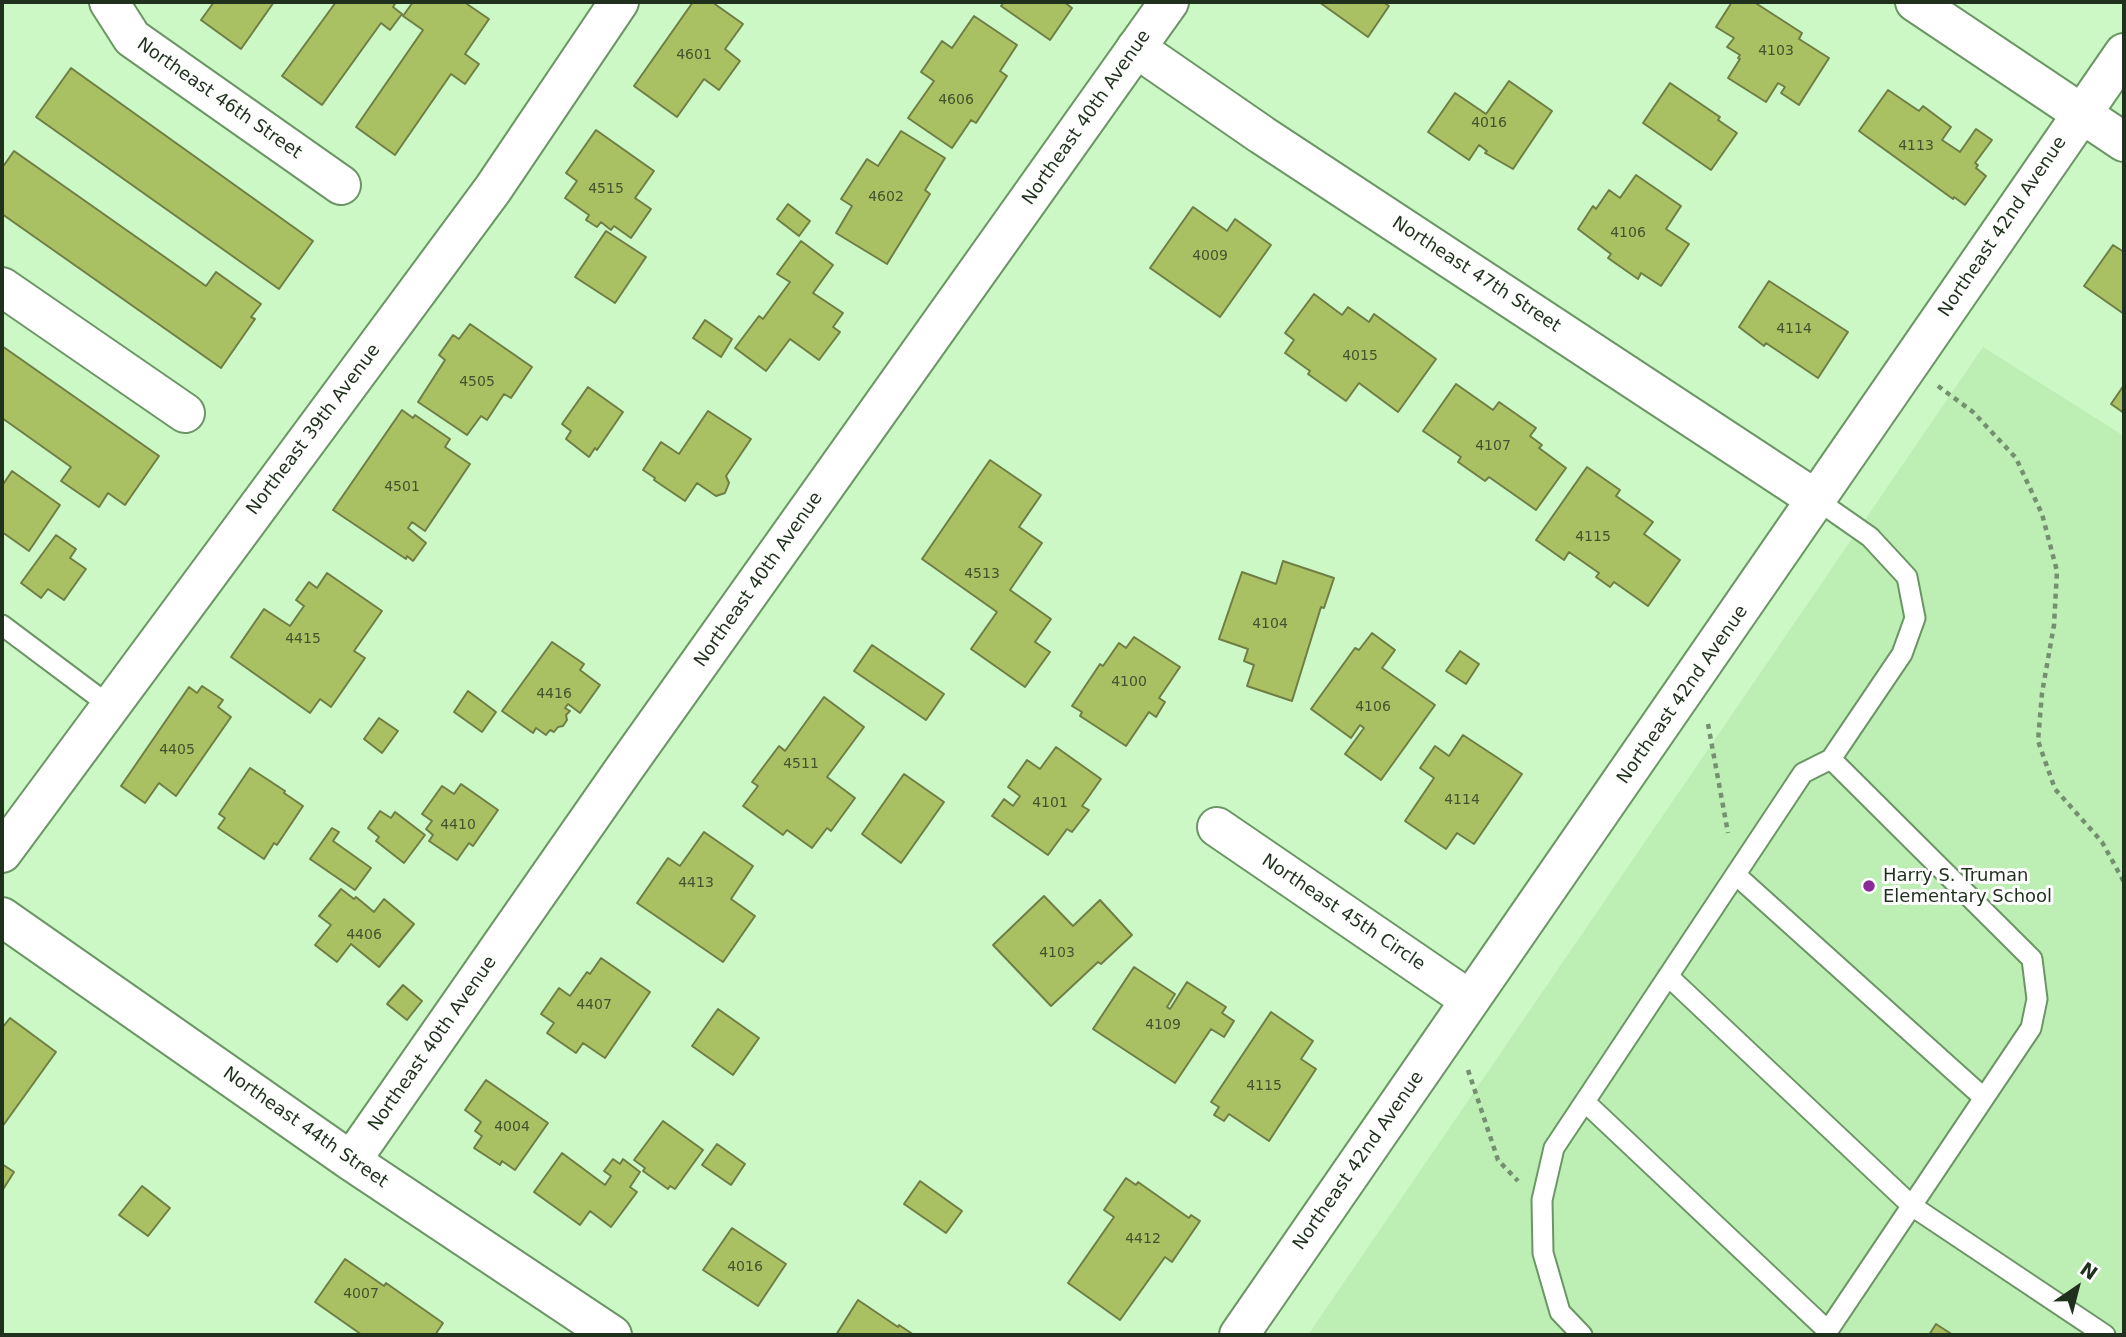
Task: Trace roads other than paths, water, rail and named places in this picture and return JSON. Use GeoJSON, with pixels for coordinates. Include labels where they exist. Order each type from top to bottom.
{"type":"FeatureCollection","features":[{"type":"Feature","properties":{"kind":"street","name":"Northeast 46th Street"},"geometry":{"type":"LineString","coordinates":[[109,2],[132,38],[341,185]]}},
{"type":"Feature","properties":{"kind":"street","name":"Northeast 39th Avenue"},"geometry":{"type":"LineString","coordinates":[[2,853],[493,190],[618,2]]}},
{"type":"Feature","properties":{"kind":"street","name":"Northeast 40th Avenue"},"geometry":{"type":"LineString","coordinates":[[351,1161],[624,769],[1169,2]]}},
{"type":"Feature","properties":{"kind":"street"},"geometry":{"type":"LineString","coordinates":[[1915,2],[2124,142]]}},
{"type":"Feature","properties":{"kind":"street","name":"Northeast 47th Street"},"geometry":{"type":"LineString","coordinates":[[1136,48],[1262,135],[1817,500]]}},
{"type":"Feature","properties":{"kind":"street","name":"Northeast 42nd Avenue"},"geometry":{"type":"LineString","coordinates":[[1239,1335],[2124,53]]}},
{"type":"Feature","properties":{"kind":"street"},"geometry":{"type":"LineString","coordinates":[[2,287],[185,414]]}},
{"type":"Feature","properties":{"kind":"street","name":"Northeast 45th Circle"},"geometry":{"type":"LineString","coordinates":[[1217,827],[1470,1000]]}},
{"type":"Feature","properties":{"kind":"street","name":"Northeast 44th Street"},"geometry":{"type":"LineString","coordinates":[[2,917],[351,1161],[612,1335]]}},
{"type":"Feature","properties":{"kind":"lane"},"geometry":{"type":"LineString","coordinates":[[1582,1335],[1560,1312],[1543,1252],[1542,1200],[1554,1148],[1803,772],[1831,759],[1902,654],[1915,618],[1907,578],[1871,537],[1817,500]]}},
{"type":"Feature","properties":{"kind":"lane"},"geometry":{"type":"LineString","coordinates":[[2,625],[110,706]]}},
{"type":"Feature","properties":{"kind":"lane"},"geometry":{"type":"LineString","coordinates":[[1585,1102],[1827,1333],[2031,1028],[2037,999],[2032,959],[1831,759]]}},
{"type":"Feature","properties":{"kind":"lane"},"geometry":{"type":"LineString","coordinates":[[1736,875],[1984,1098]]}},
{"type":"Feature","properties":{"kind":"lane"},"geometry":{"type":"LineString","coordinates":[[1668,976],[1912,1206],[2105,1335]]}},
{"type":"Feature","properties":{"kind":"place","name":"Harry S. Truman Elementary School"},"geometry":{"type":"Point","coordinates":[1869,886]}}]}
